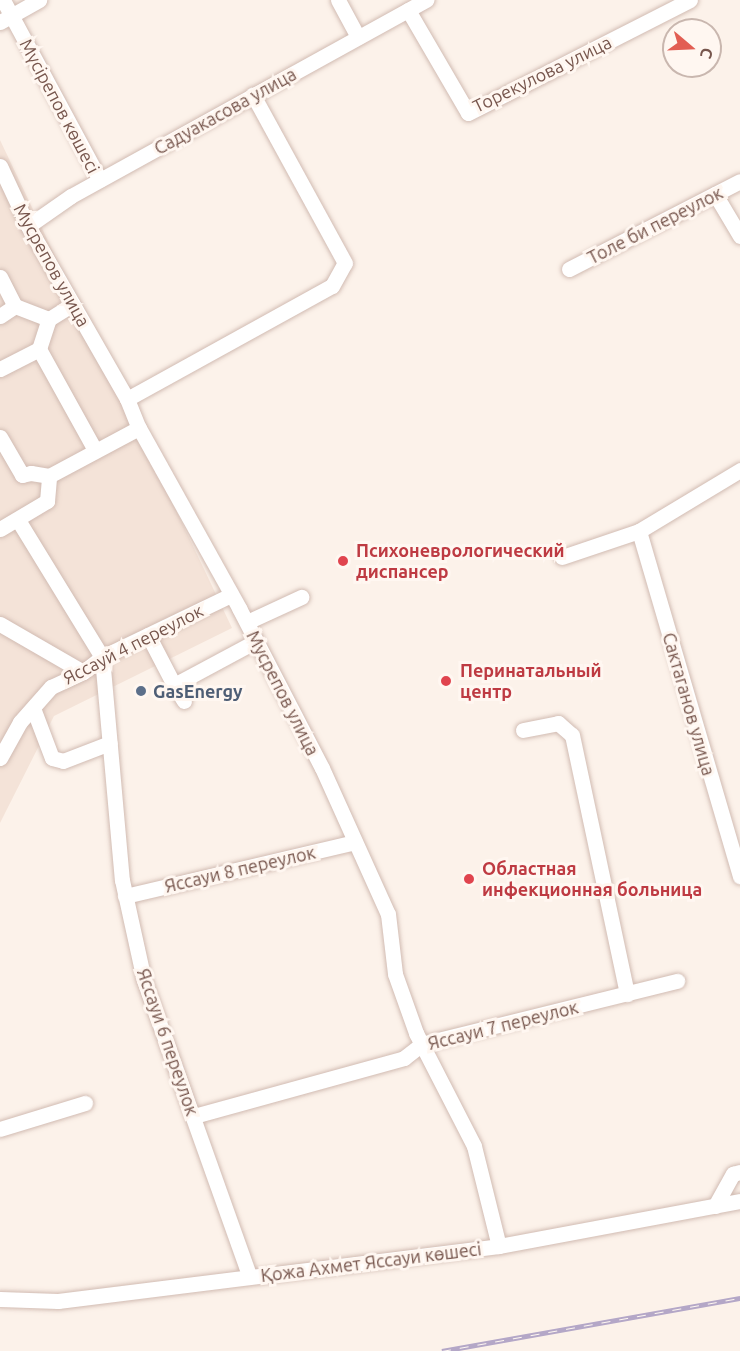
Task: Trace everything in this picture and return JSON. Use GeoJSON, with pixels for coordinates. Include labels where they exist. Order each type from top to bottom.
{"type":"FeatureCollection","features":[{"type":"Feature","properties":{"kind":"street","name":"Мүсірепов көшесі"},"geometry":{"type":"LineString","coordinates":[[3,0],[6,18],[100,180]]}},
{"type":"Feature","properties":{"kind":"street"},"geometry":{"type":"LineString","coordinates":[[6,18],[39,0]]}},
{"type":"Feature","properties":{"kind":"street"},"geometry":{"type":"LineString","coordinates":[[338,0],[358,37]]}},
{"type":"Feature","properties":{"kind":"street","name":"Садуакасова улица"},"geometry":{"type":"LineString","coordinates":[[28,226],[100,180],[426,0]]}},
{"type":"Feature","properties":{"kind":"street","name":"Торекулова улица"},"geometry":{"type":"LineString","coordinates":[[408,10],[468,113],[690,0]]}},
{"type":"Feature","properties":{"kind":"street"},"geometry":{"type":"LineString","coordinates":[[127,399],[332,286],[345,263],[253,95]]}},
{"type":"Feature","properties":{"kind":"street","name":"Мусрепов улица"},"geometry":{"type":"LineString","coordinates":[[1,171],[28,226],[127,399],[139,428],[246,622],[322,768],[388,914],[395,974],[422,1044],[474,1146],[499,1246]]}},
{"type":"Feature","properties":{"kind":"street","name":"Толе би переулок"},"geometry":{"type":"LineString","coordinates":[[569,269],[740,181]]}},
{"type":"Feature","properties":{"kind":"street"},"geometry":{"type":"LineString","coordinates":[[716,194],[740,236]]}},
{"type":"Feature","properties":{"kind":"street"},"geometry":{"type":"LineString","coordinates":[[0,277],[15,306],[49,320]]}},
{"type":"Feature","properties":{"kind":"street"},"geometry":{"type":"LineString","coordinates":[[0,369],[39,349],[49,320],[73,304]]}},
{"type":"Feature","properties":{"kind":"street"},"geometry":{"type":"LineString","coordinates":[[0,316],[15,306]]}},
{"type":"Feature","properties":{"kind":"street"},"geometry":{"type":"LineString","coordinates":[[39,349],[95,450]]}},
{"type":"Feature","properties":{"kind":"street"},"geometry":{"type":"LineString","coordinates":[[0,437],[22,475],[31,473],[49,476],[139,428]]}},
{"type":"Feature","properties":{"kind":"street"},"geometry":{"type":"LineString","coordinates":[[562,557],[639,531],[740,471]]}},
{"type":"Feature","properties":{"kind":"street"},"geometry":{"type":"LineString","coordinates":[[0,529],[47,501],[49,476]]}},
{"type":"Feature","properties":{"kind":"street"},"geometry":{"type":"LineString","coordinates":[[18,520],[102,657]]}},
{"type":"Feature","properties":{"kind":"street","name":"Сактаганов улица"},"geometry":{"type":"LineString","coordinates":[[639,531],[740,877]]}},
{"type":"Feature","properties":{"kind":"street","name":"Яссауй 4 переулок"},"geometry":{"type":"LineString","coordinates":[[0,758],[20,722],[51,687],[83,672],[102,657],[231,595]]}},
{"type":"Feature","properties":{"kind":"street"},"geometry":{"type":"LineString","coordinates":[[246,622],[301,597]]}},
{"type":"Feature","properties":{"kind":"street"},"geometry":{"type":"LineString","coordinates":[[0,624],[83,672]]}},
{"type":"Feature","properties":{"kind":"street"},"geometry":{"type":"LineString","coordinates":[[148,635],[184,701]]}},
{"type":"Feature","properties":{"kind":"street"},"geometry":{"type":"LineString","coordinates":[[174,685],[256,641]]}},
{"type":"Feature","properties":{"kind":"street","name":"Яссауи 6 переулок"},"geometry":{"type":"LineString","coordinates":[[102,657],[125,896],[144,980],[250,1277]]}},
{"type":"Feature","properties":{"kind":"street"},"geometry":{"type":"LineString","coordinates":[[33,708],[52,758],[63,761],[110,743]]}},
{"type":"Feature","properties":{"kind":"street"},"geometry":{"type":"LineString","coordinates":[[524,730],[558,723],[572,735],[627,994]]}},
{"type":"Feature","properties":{"kind":"street","name":"Яссауи 8 переулок"},"geometry":{"type":"LineString","coordinates":[[125,896],[355,842]]}},
{"type":"Feature","properties":{"kind":"street","name":"Яссауи 7 переулок"},"geometry":{"type":"LineString","coordinates":[[194,1116],[404,1058],[422,1044],[677,981]]}},
{"type":"Feature","properties":{"kind":"street"},"geometry":{"type":"LineString","coordinates":[[0,1129],[85,1103]]}},
{"type":"Feature","properties":{"kind":"street"},"geometry":{"type":"LineString","coordinates":[[715,1206],[733,1174],[740,1172]]}},
{"type":"Feature","properties":{"kind":"street","name":"Қожа Ахмет Яссауи көшесі"},"geometry":{"type":"LineString","coordinates":[[0,1299],[58,1301],[499,1246],[740,1201]]}},
{"type":"Feature","properties":{"kind":"shaded area"},"geometry":{"type":"Polygon","coordinates":[[[0,140],[232,628],[54,716],[0,823],[0,140]]]}},
{"type":"Feature","properties":{"kind":"railway"},"geometry":{"type":"LineString","coordinates":[[442,1351],[740,1298]]}},
{"type":"Feature","properties":{"kind":"place","name":"Психоневрологический диспансер"},"geometry":{"type":"Point","coordinates":[343,561]}},
{"type":"Feature","properties":{"kind":"place","name":"Перинатальный центр"},"geometry":{"type":"Point","coordinates":[446,681]}},
{"type":"Feature","properties":{"kind":"place","name":"GasEnergy"},"geometry":{"type":"Point","coordinates":[141,691]}},
{"type":"Feature","properties":{"kind":"place","name":"Областная инфекционная больница"},"geometry":{"type":"Point","coordinates":[469,879]}}]}
